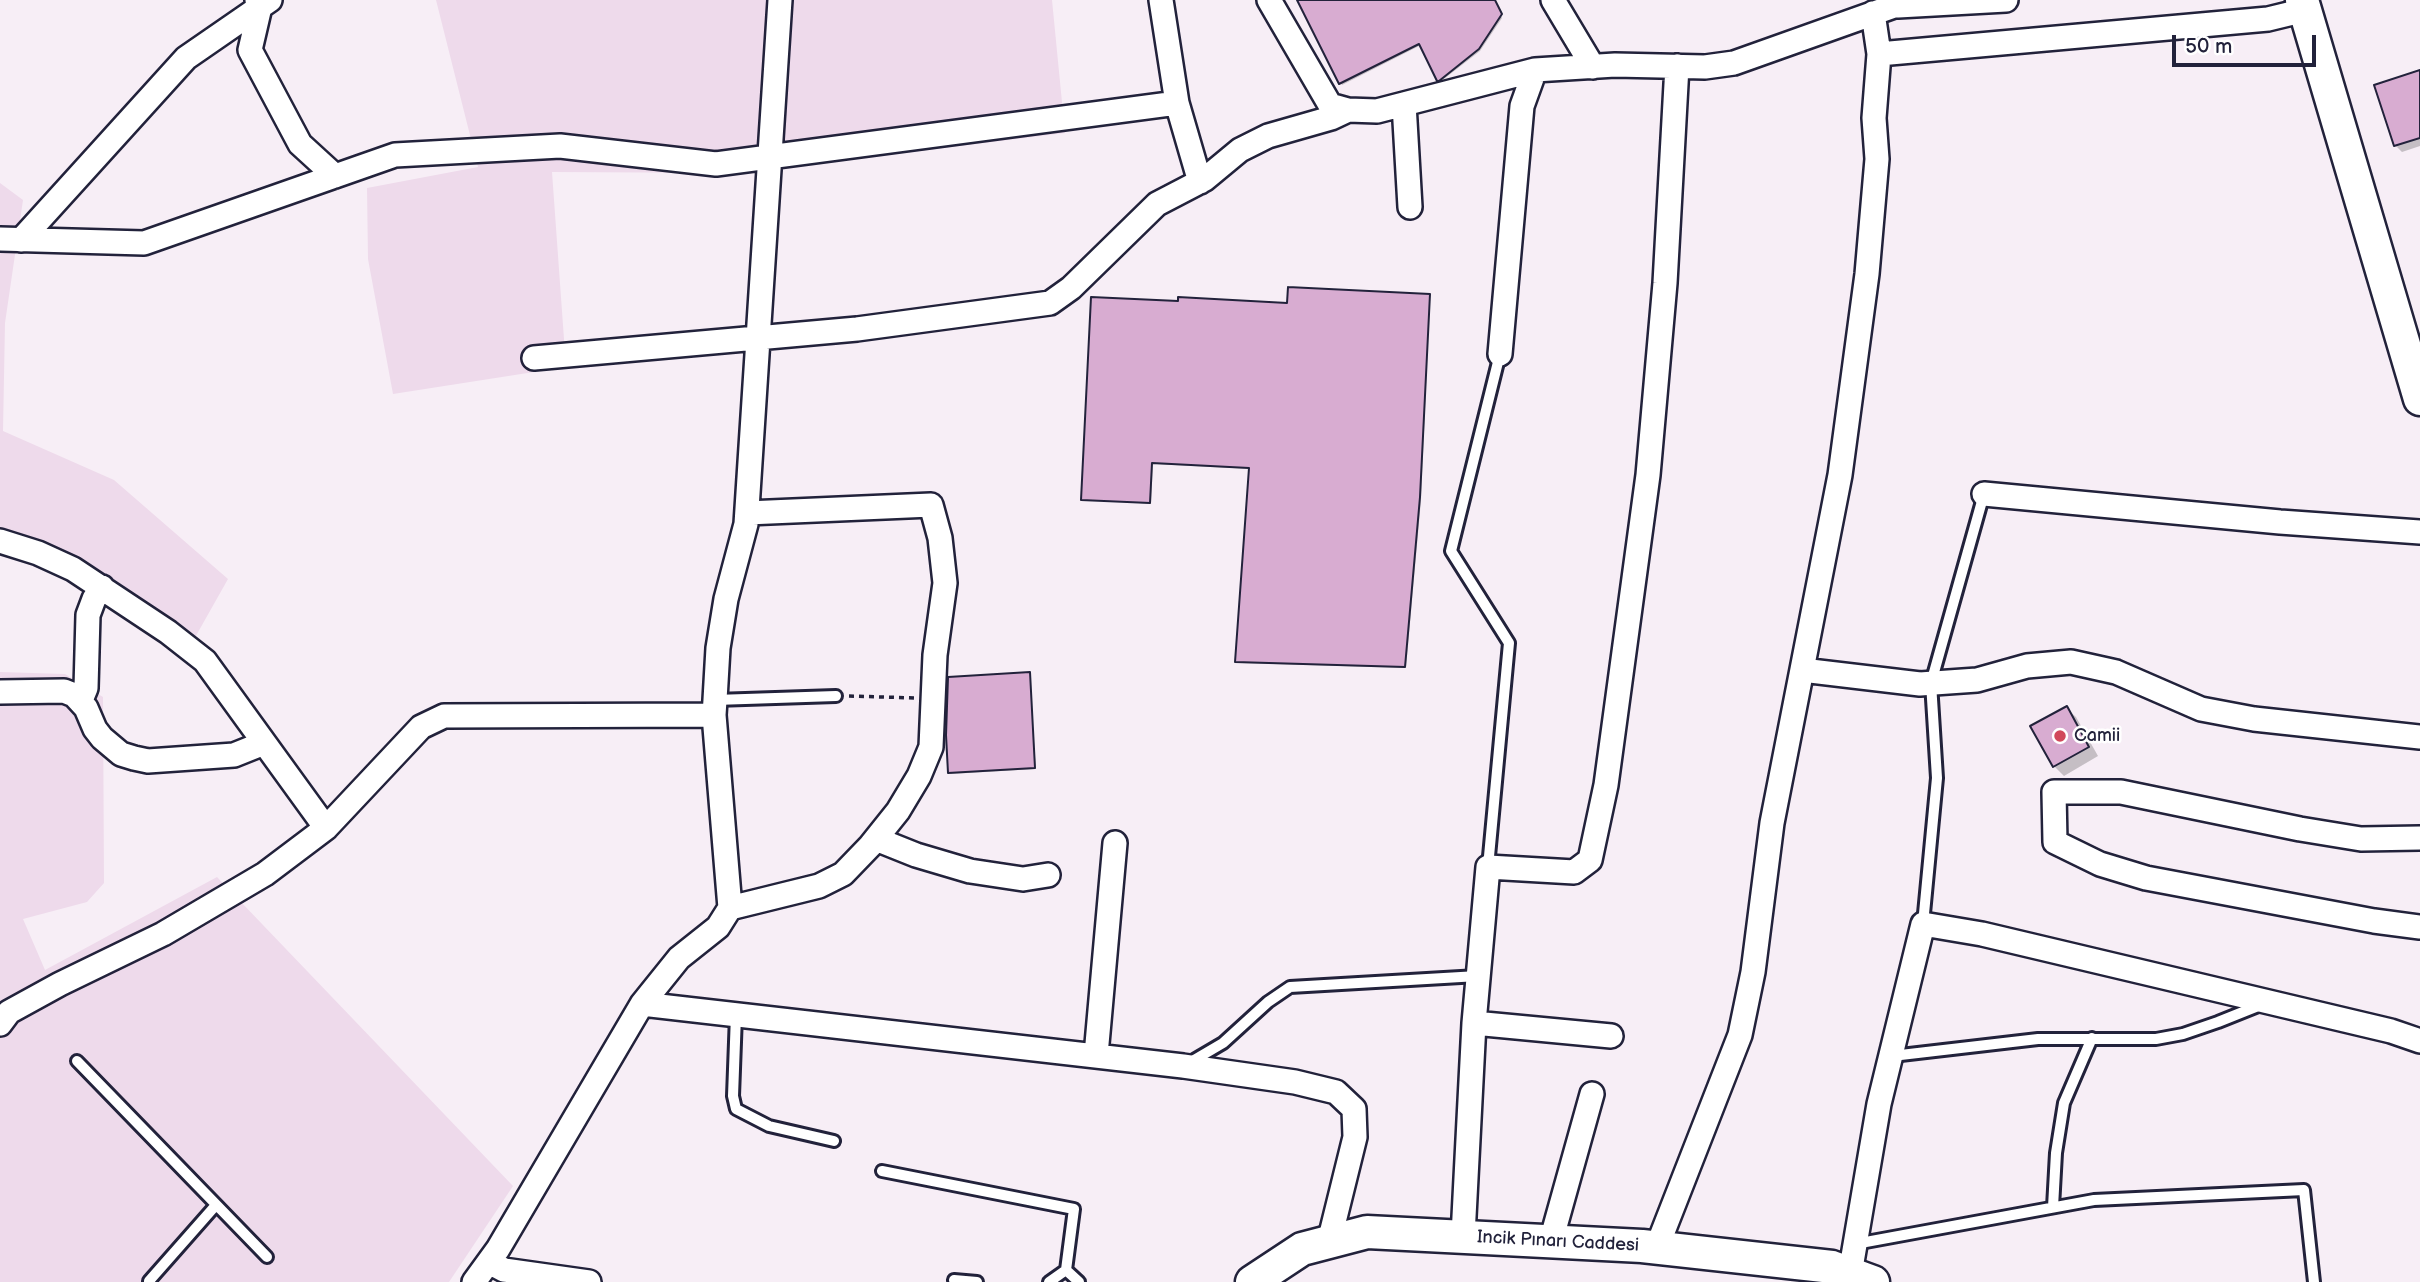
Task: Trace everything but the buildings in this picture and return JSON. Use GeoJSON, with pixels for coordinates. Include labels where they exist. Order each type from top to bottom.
{"type":"FeatureCollection","features":[{"type":"Feature","properties":{"kind":"main road"},"geometry":{"type":"LineString","coordinates":[[2303,5],[2420,399]]}},
{"type":"Feature","properties":{"kind":"main road","name":"Incik Pınarı Caddesi"},"geometry":{"type":"LineString","coordinates":[[1268,1278],[1302,1250],[1367,1232],[1657,1247],[1863,1272]]}},
{"type":"Feature","properties":{"kind":"street"},"geometry":{"type":"LineString","coordinates":[[474,1282],[489,1262],[642,1004],[679,958],[718,927],[730,908],[715,708],[718,649],[726,599],[746,524],[780,0]]}},
{"type":"Feature","properties":{"kind":"street"},"geometry":{"type":"LineString","coordinates":[[1161,0],[1177,103],[1200,182]]}},
{"type":"Feature","properties":{"kind":"street"},"geometry":{"type":"LineString","coordinates":[[1269,0],[1330,105],[1348,110],[1377,111],[1535,70],[1705,67],[1734,63],[1902,2],[1999,1]]}},
{"type":"Feature","properties":{"kind":"street"},"geometry":{"type":"LineString","coordinates":[[1553,0],[1593,67]]}},
{"type":"Feature","properties":{"kind":"street"},"geometry":{"type":"LineString","coordinates":[[262,2],[250,50],[300,144],[335,176]]}},
{"type":"Feature","properties":{"kind":"street"},"geometry":{"type":"LineString","coordinates":[[10,240],[186,58],[262,2]]}},
{"type":"Feature","properties":{"kind":"street"},"geometry":{"type":"LineString","coordinates":[[1879,54],[2268,19],[2303,5]]}},
{"type":"Feature","properties":{"kind":"street"},"geometry":{"type":"LineString","coordinates":[[1657,1247],[1740,1035],[1753,972],[1772,823],[1840,475],[1867,274],[1877,159],[1874,118],[1879,54],[1873,13]]}},
{"type":"Feature","properties":{"kind":"street"},"geometry":{"type":"LineString","coordinates":[[1463,1237],[1474,1023],[1488,867],[1574,872],[1590,860],[1606,785],[1648,475],[1665,283],[1676,66]]}},
{"type":"Feature","properties":{"kind":"street"},"geometry":{"type":"LineString","coordinates":[[1500,355],[1522,106],[1535,70]]}},
{"type":"Feature","properties":{"kind":"street"},"geometry":{"type":"LineString","coordinates":[[10,240],[144,243],[395,155],[560,146],[716,164],[1177,103]]}},
{"type":"Feature","properties":{"kind":"street"},"geometry":{"type":"LineString","coordinates":[[1404,104],[1410,207]]}},
{"type":"Feature","properties":{"kind":"street"},"geometry":{"type":"LineString","coordinates":[[534,358],[759,340],[1051,303],[1071,288],[1157,204],[1200,182],[1240,150],[1268,136],[1331,118],[1348,110]]}},
{"type":"Feature","properties":{"kind":"street"},"geometry":{"type":"LineString","coordinates":[[1984,494],[2280,522],[2420,532]]}},
{"type":"Feature","properties":{"kind":"street"},"geometry":{"type":"LineString","coordinates":[[730,908],[819,886],[843,874],[898,811],[919,776],[931,747],[934,655],[945,583],[940,538],[931,505],[747,513]]}},
{"type":"Feature","properties":{"kind":"street"},"geometry":{"type":"LineString","coordinates":[[0,541],[38,553],[73,569],[205,660],[326,828]]}},
{"type":"Feature","properties":{"kind":"street"},"geometry":{"type":"LineString","coordinates":[[81,700],[86,688],[89,615],[94,599],[102,587]]}},
{"type":"Feature","properties":{"kind":"street"},"geometry":{"type":"LineString","coordinates":[[1802,670],[1920,684],[1977,680],[2027,666],[2071,662],[2116,672],[2201,709],[2254,719],[2420,737]]}},
{"type":"Feature","properties":{"kind":"street"},"geometry":{"type":"LineString","coordinates":[[0,692],[64,691],[81,700],[102,738],[121,754],[148,761],[234,754],[264,743]]}},
{"type":"Feature","properties":{"kind":"street"},"geometry":{"type":"LineString","coordinates":[[0,1024],[9,1012],[163,934],[265,874],[326,828],[421,727],[444,716],[715,708]]}},
{"type":"Feature","properties":{"kind":"street"},"geometry":{"type":"LineString","coordinates":[[2420,838],[2361,839],[2121,792],[2054,792],[2055,842],[2100,864],[2159,880],[2420,927]]}},
{"type":"Feature","properties":{"kind":"street"},"geometry":{"type":"LineString","coordinates":[[876,839],[970,871],[1023,879],[1048,876]]}},
{"type":"Feature","properties":{"kind":"street"},"geometry":{"type":"LineString","coordinates":[[1096,1055],[1115,843]]}},
{"type":"Feature","properties":{"kind":"street"},"geometry":{"type":"LineString","coordinates":[[1863,1272],[1879,1104],[1923,924],[1982,934],[2391,1031],[2420,1041]]}},
{"type":"Feature","properties":{"kind":"street"},"geometry":{"type":"LineString","coordinates":[[642,1004],[1183,1066],[1296,1083],[1336,1092],[1354,1109],[1355,1137],[1329,1242]]}},
{"type":"Feature","properties":{"kind":"street"},"geometry":{"type":"LineString","coordinates":[[1474,1023],[1611,1036]]}},
{"type":"Feature","properties":{"kind":"street"},"geometry":{"type":"LineString","coordinates":[[1551,1241],[1592,1094]]}},
{"type":"Feature","properties":{"kind":"street"},"geometry":{"type":"LineString","coordinates":[[489,1262],[505,1270],[589,1282]]}},
{"type":"Feature","properties":{"kind":"lane"},"geometry":{"type":"LineString","coordinates":[[1488,867],[1508,643],[1451,551],[1500,355]]}},
{"type":"Feature","properties":{"kind":"lane"},"geometry":{"type":"LineString","coordinates":[[1923,924],[1937,778],[1931,683],[1984,494]]}},
{"type":"Feature","properties":{"kind":"lane"},"geometry":{"type":"LineString","coordinates":[[715,708],[836,696]]}},
{"type":"Feature","properties":{"kind":"lane"},"geometry":{"type":"LineString","coordinates":[[1183,1066],[1223,1043],[1268,1002],[1290,987],[1478,976]]}},
{"type":"Feature","properties":{"kind":"lane"},"geometry":{"type":"LineString","coordinates":[[1892,1056],[2038,1039],[2156,1039],[2183,1034],[2268,1002]]}},
{"type":"Feature","properties":{"kind":"lane"},"geometry":{"type":"LineString","coordinates":[[736,1014],[733,1096],[736,1109],[769,1126],[834,1141]]}},
{"type":"Feature","properties":{"kind":"lane"},"geometry":{"type":"LineString","coordinates":[[2053,1207],[2056,1153],[2064,1103],[2092,1038]]}},
{"type":"Feature","properties":{"kind":"lane"},"geometry":{"type":"LineString","coordinates":[[77,1060],[267,1257]]}},
{"type":"Feature","properties":{"kind":"lane"},"geometry":{"type":"LineString","coordinates":[[882,1171],[1074,1209],[1066,1270],[1049,1282]]}},
{"type":"Feature","properties":{"kind":"lane"},"geometry":{"type":"LineString","coordinates":[[1863,1272],[2053,1207],[2094,1200],[2304,1190],[2314,1282]]}},
{"type":"Feature","properties":{"kind":"lane"},"geometry":{"type":"LineString","coordinates":[[150,1282],[216,1205]]}},
{"type":"Feature","properties":{"kind":"lane"},"geometry":{"type":"LineString","coordinates":[[1066,1270],[1079,1282]]}},
{"type":"Feature","properties":{"kind":"lane"},"geometry":{"type":"LineString","coordinates":[[954,1280],[978,1282]]}},
{"type":"Feature","properties":{"kind":"path"},"geometry":{"type":"LineString","coordinates":[[836,696],[933,699]]}},
{"type":"Feature","properties":{"kind":"shaded area"},"geometry":{"type":"Polygon","coordinates":[[[436,0],[1052,0],[1065,133],[741,173],[552,172],[566,367],[393,394],[368,259],[367,188],[478,167],[436,0]]]}},
{"type":"Feature","properties":{"kind":"shaded area"},"geometry":{"type":"Polygon","coordinates":[[[0,183],[23,200],[5,323],[3,431],[114,480],[228,579],[184,657],[76,583],[0,553],[0,183]]]}},
{"type":"Feature","properties":{"kind":"shaded area"},"geometry":{"type":"Polygon","coordinates":[[[0,672],[65,674],[103,697],[104,883],[87,902],[23,919],[45,970],[217,877],[513,1186],[449,1282],[0,1282],[0,672]]]}},
{"type":"Feature","properties":{"kind":"place","name":"Camii"},"geometry":{"type":"Point","coordinates":[2060,736]}}]}
